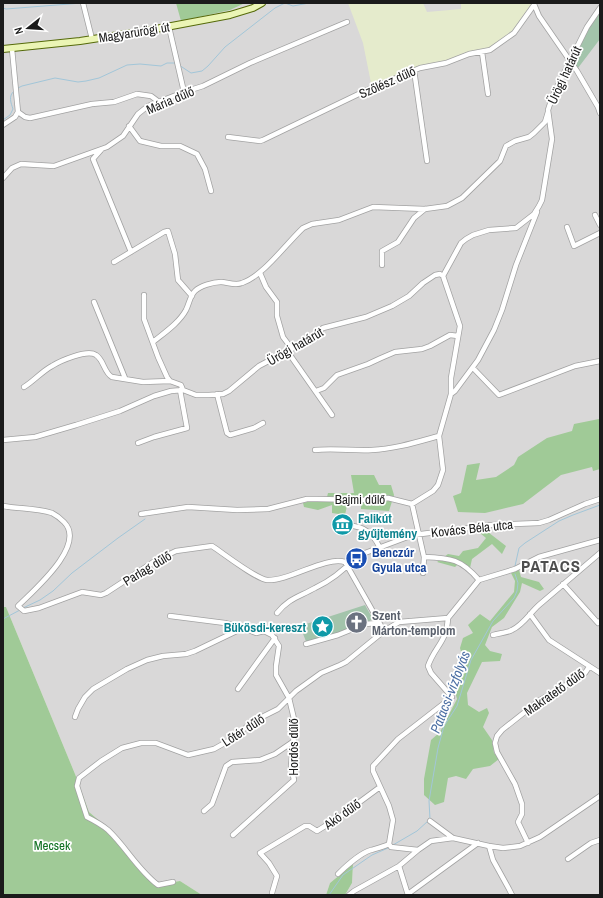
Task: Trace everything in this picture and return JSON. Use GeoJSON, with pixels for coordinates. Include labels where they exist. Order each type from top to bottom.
{"type":"FeatureCollection","features":[{"type":"Feature","properties":{"kind":"main road","name":"Magyarürögi út"},"geometry":{"type":"LineString","coordinates":[[3,49],[92,40],[170,27],[230,15],[253,8],[262,3]]}},
{"type":"Feature","properties":{"kind":"street"},"geometry":{"type":"LineString","coordinates":[[84,4],[92,40]]}},
{"type":"Feature","properties":{"kind":"street"},"geometry":{"type":"LineString","coordinates":[[534,4],[539,16],[571,61],[600,113]]}},
{"type":"Feature","properties":{"kind":"street","name":"Szőlész dűlő"},"geometry":{"type":"LineString","coordinates":[[228,137],[260,141],[367,90],[414,70],[446,63],[469,54],[490,50],[514,33],[534,4]]}},
{"type":"Feature","properties":{"kind":"street","name":"Ürögi határút"},"geometry":{"type":"LineString","coordinates":[[3,440],[35,437],[105,416],[154,396],[181,390],[196,395],[217,394],[229,391],[260,366],[306,341],[323,328],[366,317],[392,306],[409,296],[423,283],[435,275],[440,274],[443,276],[461,243],[466,238],[489,230],[516,228],[534,214],[539,206],[552,139],[548,110],[553,95],[587,27],[600,8]]}},
{"type":"Feature","properties":{"kind":"street","name":"Mária dűlő"},"geometry":{"type":"LineString","coordinates":[[3,178],[12,168],[21,164],[54,166],[107,147],[123,136],[138,114],[148,106],[203,86],[250,63],[347,22]]}},
{"type":"Feature","properties":{"kind":"street"},"geometry":{"type":"LineString","coordinates":[[170,27],[184,92]]}},
{"type":"Feature","properties":{"kind":"street"},"geometry":{"type":"LineString","coordinates":[[3,125],[15,117],[18,112],[12,49]]}},
{"type":"Feature","properties":{"kind":"street"},"geometry":{"type":"LineString","coordinates":[[482,52],[488,94]]}},
{"type":"Feature","properties":{"kind":"street"},"geometry":{"type":"LineString","coordinates":[[414,70],[427,161]]}},
{"type":"Feature","properties":{"kind":"street"},"geometry":{"type":"LineString","coordinates":[[18,112],[25,117],[30,118],[92,104],[114,102],[137,94],[151,96],[159,102]]}},
{"type":"Feature","properties":{"kind":"street"},"geometry":{"type":"LineString","coordinates":[[153,342],[186,311],[194,291],[202,286],[220,282],[241,284],[260,273],[303,228],[312,224],[339,220],[373,207],[425,209],[447,206],[462,198],[500,161],[506,146],[515,141],[529,137],[545,122],[548,110]]}},
{"type":"Feature","properties":{"kind":"street"},"geometry":{"type":"LineString","coordinates":[[129,126],[140,141],[161,146],[180,146],[197,154],[205,169],[211,191]]}},
{"type":"Feature","properties":{"kind":"street"},"geometry":{"type":"LineString","coordinates":[[102,149],[93,159],[131,252]]}},
{"type":"Feature","properties":{"kind":"street"},"geometry":{"type":"LineString","coordinates":[[451,394],[473,368],[494,330],[516,265],[539,206]]}},
{"type":"Feature","properties":{"kind":"street"},"geometry":{"type":"LineString","coordinates":[[382,264],[382,251],[398,242],[414,218],[425,209]]}},
{"type":"Feature","properties":{"kind":"street"},"geometry":{"type":"LineString","coordinates":[[595,214],[600,225]]}},
{"type":"Feature","properties":{"kind":"street"},"geometry":{"type":"LineString","coordinates":[[567,227],[574,246],[600,233]]}},
{"type":"Feature","properties":{"kind":"street"},"geometry":{"type":"LineString","coordinates":[[114,262],[168,231],[174,254],[178,280],[192,296]]}},
{"type":"Feature","properties":{"kind":"street"},"geometry":{"type":"LineString","coordinates":[[260,273],[266,288],[277,302],[277,316],[283,337],[290,350],[290,355],[332,415]]}},
{"type":"Feature","properties":{"kind":"street"},"geometry":{"type":"LineString","coordinates":[[423,572],[424,557],[412,504],[433,491],[438,485],[443,470],[439,436],[451,394],[451,378],[460,326],[443,276]]}},
{"type":"Feature","properties":{"kind":"street"},"geometry":{"type":"LineString","coordinates":[[144,295],[144,319],[163,368],[170,381]]}},
{"type":"Feature","properties":{"kind":"street"},"geometry":{"type":"LineString","coordinates":[[94,302],[125,378]]}},
{"type":"Feature","properties":{"kind":"street"},"geometry":{"type":"LineString","coordinates":[[316,391],[324,388],[337,375],[368,364],[395,352],[422,349],[450,335],[458,336]]}},
{"type":"Feature","properties":{"kind":"street"},"geometry":{"type":"LineString","coordinates":[[24,387],[52,366],[80,355],[90,353],[96,354],[101,359],[109,376],[143,382],[170,381],[180,385],[186,428],[138,443]]}},
{"type":"Feature","properties":{"kind":"street"},"geometry":{"type":"LineString","coordinates":[[473,368],[498,395],[575,366],[600,361]]}},
{"type":"Feature","properties":{"kind":"street"},"geometry":{"type":"LineString","coordinates":[[217,394],[227,433],[230,435],[254,428],[263,423]]}},
{"type":"Feature","properties":{"kind":"street"},"geometry":{"type":"LineString","coordinates":[[316,450],[386,449],[439,436]]}},
{"type":"Feature","properties":{"kind":"street","name":"Bajmi dűlő"},"geometry":{"type":"LineString","coordinates":[[141,514],[188,507],[223,510],[268,509],[317,499],[365,500],[388,498],[412,504]]}},
{"type":"Feature","properties":{"kind":"street","name":"Kovács Béla utca"},"geometry":{"type":"LineString","coordinates":[[345,563],[357,556],[413,535],[491,525],[539,523],[600,499]]}},
{"type":"Feature","properties":{"kind":"street","name":"Parlag dűlő"},"geometry":{"type":"LineString","coordinates":[[3,506],[30,509],[53,514],[69,527],[71,534],[70,542],[62,560],[18,606],[24,611],[39,608],[82,592],[100,595],[106,593],[155,561],[176,551],[194,547],[212,546],[255,575],[266,580],[282,578],[333,561],[345,563]]}},
{"type":"Feature","properties":{"kind":"street"},"geometry":{"type":"LineString","coordinates":[[336,522],[339,524],[357,525],[378,542],[380,548]]}},
{"type":"Feature","properties":{"kind":"street"},"geometry":{"type":"LineString","coordinates":[[390,846],[393,820],[389,806],[373,771],[373,766],[398,739],[452,697],[431,673],[428,666],[431,657],[444,640],[448,618],[479,580],[515,569],[539,557],[600,540]]}},
{"type":"Feature","properties":{"kind":"street"},"geometry":{"type":"LineString","coordinates":[[493,635],[511,631],[525,621],[530,614],[563,584],[600,553]]}},
{"type":"Feature","properties":{"kind":"street"},"geometry":{"type":"LineString","coordinates":[[424,557],[452,560],[463,564],[479,580]]}},
{"type":"Feature","properties":{"kind":"street"},"geometry":{"type":"LineString","coordinates":[[277,613],[284,604],[323,584],[345,563],[384,632]]}},
{"type":"Feature","properties":{"kind":"street"},"geometry":{"type":"LineString","coordinates":[[563,584],[599,622]]}},
{"type":"Feature","properties":{"kind":"street"},"geometry":{"type":"LineString","coordinates":[[530,614],[549,640],[600,673]]}},
{"type":"Feature","properties":{"kind":"street"},"geometry":{"type":"LineString","coordinates":[[170,616],[225,623],[256,633],[264,631],[275,638],[238,689]]}},
{"type":"Feature","properties":{"kind":"street","name":"Lőtér dűlő"},"geometry":{"type":"LineString","coordinates":[[173,882],[158,885],[148,877],[114,836],[100,824],[87,817],[78,786],[79,778],[122,748],[141,742],[156,743],[188,755],[214,749],[230,740],[254,721],[278,710],[296,691],[321,673],[346,662],[399,622],[448,618]]}},
{"type":"Feature","properties":{"kind":"street"},"geometry":{"type":"LineString","coordinates":[[306,644],[338,636],[365,624],[378,623]]}},
{"type":"Feature","properties":{"kind":"street"},"geometry":{"type":"LineString","coordinates":[[74,717],[85,697],[93,689],[127,669],[147,660],[186,654],[195,651],[243,628]]}},
{"type":"Feature","properties":{"kind":"street","name":"Hordós dűlő"},"geometry":{"type":"LineString","coordinates":[[233,835],[294,780],[291,766],[295,723],[289,698],[276,675],[279,646],[275,638]]}},
{"type":"Feature","properties":{"kind":"street","name":"Makratető dűlő"},"geometry":{"type":"LineString","coordinates":[[528,842],[518,822],[522,814],[522,804],[515,784],[497,752],[495,743],[497,736],[502,730],[540,700],[586,673],[589,666]]}},
{"type":"Feature","properties":{"kind":"street"},"geometry":{"type":"LineString","coordinates":[[204,811],[212,804],[226,766],[232,762],[260,760],[275,754],[294,741]]}},
{"type":"Feature","properties":{"kind":"street","name":"Akó dűlő"},"geometry":{"type":"LineString","coordinates":[[272,893],[277,876],[269,863],[260,853],[305,826],[310,826],[317,831],[338,818],[380,787]]}},
{"type":"Feature","properties":{"kind":"street"},"geometry":{"type":"LineString","coordinates":[[349,895],[399,866],[431,841],[452,838],[503,848],[520,846],[540,837],[600,796]]}},
{"type":"Feature","properties":{"kind":"street"},"geometry":{"type":"LineString","coordinates":[[430,821],[452,838]]}},
{"type":"Feature","properties":{"kind":"street"},"geometry":{"type":"LineString","coordinates":[[568,859],[591,843],[600,840]]}},
{"type":"Feature","properties":{"kind":"street"},"geometry":{"type":"LineString","coordinates":[[399,866],[408,895],[478,843]]}},
{"type":"Feature","properties":{"kind":"street"},"geometry":{"type":"LineString","coordinates":[[338,874],[360,856],[371,850],[390,846],[418,850]]}},
{"type":"Feature","properties":{"kind":"street"},"geometry":{"type":"LineString","coordinates":[[489,846],[493,860],[510,888],[512,895]]}},
{"type":"Feature","properties":{"kind":"shaded area"},"geometry":{"type":"Polygon","coordinates":[[[3,3],[600,3],[600,895],[345,895],[352,883],[353,864],[330,883],[326,895],[202,895],[180,881],[155,885],[115,834],[89,812],[75,774],[6,607],[3,607],[3,3]]]}},
{"type":"Feature","properties":{"kind":"green space"},"geometry":{"type":"Polygon","coordinates":[[[176,3],[245,3],[230,10],[181,21],[176,3]]]}},
{"type":"Feature","properties":{"kind":"green space"},"geometry":{"type":"Polygon","coordinates":[[[348,3],[423,3],[427,12],[461,9],[461,3],[530,3],[534,6],[512,34],[486,51],[414,70],[372,88],[363,43],[348,3]]]}},
{"type":"Feature","properties":{"kind":"green space"},"geometry":{"type":"Polygon","coordinates":[[[600,10],[600,39],[578,68],[571,60],[587,27],[600,10]]]}},
{"type":"Feature","properties":{"kind":"green space"},"geometry":{"type":"Polygon","coordinates":[[[599,419],[600,469],[593,471],[592,467],[561,475],[523,504],[485,513],[458,512],[453,496],[461,493],[467,465],[480,463],[476,480],[496,477],[514,465],[518,457],[547,438],[572,431],[574,424],[599,419]]]}},
{"type":"Feature","properties":{"kind":"green space"},"geometry":{"type":"Polygon","coordinates":[[[351,475],[374,475],[379,485],[391,485],[394,495],[389,511],[361,509],[361,502],[348,501],[345,515],[332,513],[332,505],[318,510],[304,507],[303,503],[327,497],[328,493],[354,493],[351,475]]]}},
{"type":"Feature","properties":{"kind":"green space"},"geometry":{"type":"Polygon","coordinates":[[[484,529],[506,546],[502,554],[492,544],[472,559],[470,568],[473,571],[470,574],[463,566],[458,564],[455,567],[437,562],[448,554],[459,556],[463,551],[478,548],[486,538],[480,533],[484,529]]]}},
{"type":"Feature","properties":{"kind":"green space"},"geometry":{"type":"Polygon","coordinates":[[[519,570],[521,577],[539,582],[544,589],[540,591],[522,583],[520,592],[504,618],[492,627],[485,645],[490,651],[502,654],[500,661],[482,662],[467,693],[468,705],[479,712],[487,708],[489,713],[483,727],[492,740],[494,753],[499,759],[490,766],[473,769],[466,779],[456,776],[448,778],[444,802],[435,805],[424,795],[424,779],[431,740],[440,732],[457,699],[453,684],[462,676],[463,659],[460,648],[463,638],[473,633],[468,625],[480,614],[490,621],[514,592],[515,581],[511,573],[519,570]]]}},
{"type":"Feature","properties":{"kind":"green space"},"geometry":{"type":"Polygon","coordinates":[[[365,605],[373,619],[354,630],[307,644],[300,626],[365,605]]]}},
{"type":"Feature","properties":{"kind":"green space","name":"Mecsek"},"geometry":{"type":"Polygon","coordinates":[[[3,607],[6,607],[75,774],[89,812],[115,834],[155,885],[180,881],[202,895],[3,895],[3,607]]]}},
{"type":"Feature","properties":{"kind":"green space"},"geometry":{"type":"Polygon","coordinates":[[[353,864],[352,883],[345,895],[326,895],[330,883],[353,864]]]}},
{"type":"Feature","properties":{"kind":"waterway"},"geometry":{"type":"LineString","coordinates":[[3,8],[82,3]]}},
{"type":"Feature","properties":{"kind":"waterway"},"geometry":{"type":"LineString","coordinates":[[285,3],[293,6],[309,3]]}},
{"type":"Feature","properties":{"kind":"waterway"},"geometry":{"type":"LineString","coordinates":[[179,65],[191,73],[202,71],[225,47],[275,8],[285,3]]}},
{"type":"Feature","properties":{"kind":"waterway"},"geometry":{"type":"LineString","coordinates":[[18,88],[55,78],[78,82],[86,81],[99,78],[127,65],[140,64],[161,66],[167,63],[175,63]]}},
{"type":"Feature","properties":{"kind":"waterway"},"geometry":{"type":"LineString","coordinates":[[3,120],[10,115],[13,109],[11,95],[14,91]]}},
{"type":"Feature","properties":{"kind":"waterway","name":"Patacsi-vízfolyás"},"geometry":{"type":"LineString","coordinates":[[515,566],[519,548],[525,543],[559,521],[600,505]]}},
{"type":"Feature","properties":{"kind":"waterway"},"geometry":{"type":"LineString","coordinates":[[23,608],[40,600],[53,591],[72,573],[145,519]]}},
{"type":"Feature","properties":{"kind":"waterway","name":"Patacsi-vízfolyás"},"geometry":{"type":"LineString","coordinates":[[430,819],[429,801],[438,748],[444,726],[457,706],[471,660],[493,621],[514,598],[518,583],[515,574]]}},
{"type":"Feature","properties":{"kind":"waterway"},"geometry":{"type":"LineString","coordinates":[[3,619],[20,610]]}},
{"type":"Feature","properties":{"kind":"waterway"},"geometry":{"type":"LineString","coordinates":[[393,845],[417,831],[428,821]]}},
{"type":"Feature","properties":{"kind":"waterway"},"geometry":{"type":"LineString","coordinates":[[329,895],[343,875],[372,855],[388,848]]}},
{"type":"Feature","properties":{"kind":"place","name":"Falikút gyűjtemény"},"geometry":{"type":"Point","coordinates":[342,525]}},
{"type":"Feature","properties":{"kind":"place","name":"Benczúr Gyula utca"},"geometry":{"type":"Point","coordinates":[357,559]}},
{"type":"Feature","properties":{"kind":"place","name":"Szent Márton-templom"},"geometry":{"type":"Point","coordinates":[356,622]}},
{"type":"Feature","properties":{"kind":"place","name":"Bükösdi-kereszt"},"geometry":{"type":"Point","coordinates":[322,627]}},
{"type":"Feature","properties":{"kind":"district","name":"PATACS"},"geometry":{"type":"Point","coordinates":[551,566]}}]}
